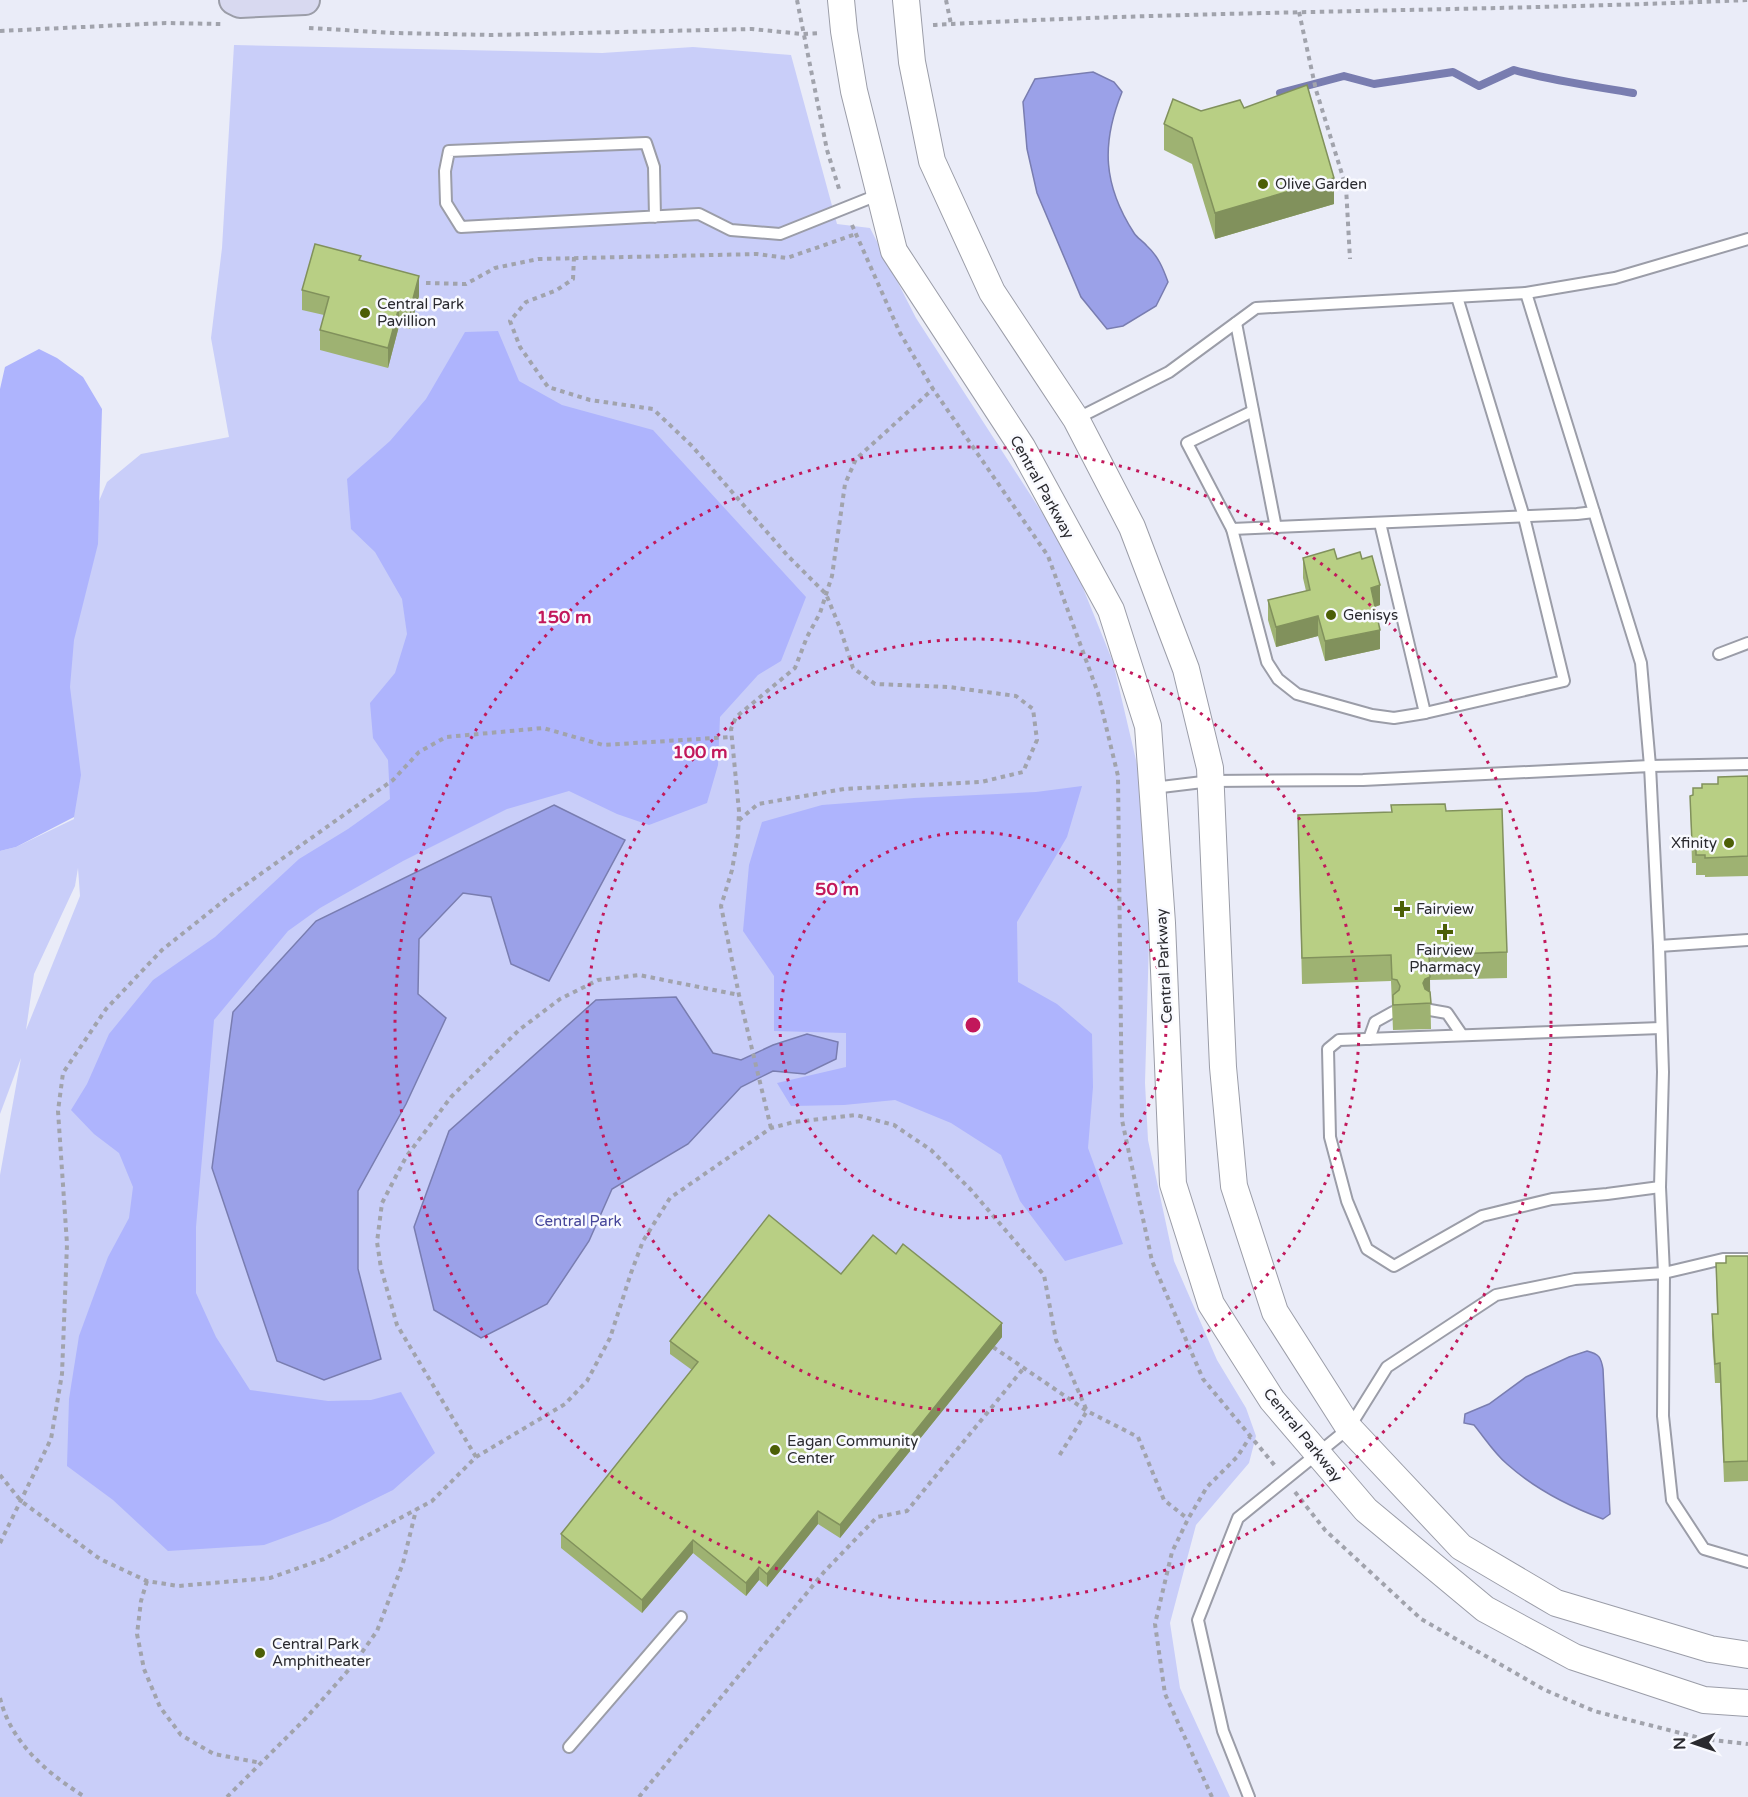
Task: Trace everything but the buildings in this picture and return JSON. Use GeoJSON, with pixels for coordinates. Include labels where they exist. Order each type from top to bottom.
{"type":"FeatureCollection","features":[{"type":"Feature","properties":{"kind":"main road"},"geometry":{"type":"LineString","coordinates":[[229,12],[240,3],[304,14]]}},
{"type":"Feature","properties":{"kind":"street","name":"Central Parkway"},"geometry":{"type":"LineString","coordinates":[[842,0],[844,31],[855,91],[894,251],[1022,447],[1111,610],[1149,726],[1162,923],[1173,1184],[1211,1304],[1272,1400],[1366,1510],[1485,1609],[1574,1657],[1704,1700],[1748,1704]]}},
{"type":"Feature","properties":{"kind":"street"},"geometry":{"type":"LineString","coordinates":[[906,0],[912,62],[932,161],[992,292],[1076,419],[1132,527],[1186,669],[1210,768],[1222,1067],[1234,1186],[1275,1312],[1349,1428],[1461,1547],[1556,1603],[1710,1649],[1748,1655]]}},
{"type":"Feature","properties":{"kind":"lane"},"geometry":{"type":"LineString","coordinates":[[655,217],[654,167],[646,143],[449,150],[445,171],[446,203],[460,227],[655,217],[699,214],[731,230],[780,234],[880,194]]}},
{"type":"Feature","properties":{"kind":"lane"},"geometry":{"type":"LineString","coordinates":[[1076,419],[1169,372],[1256,308],[1526,293],[1615,278],[1748,238]]}},
{"type":"Feature","properties":{"kind":"lane"},"geometry":{"type":"LineString","coordinates":[[1526,293],[1641,663],[1650,766],[1659,946],[1663,1072],[1660,1186],[1664,1273],[1663,1416],[1672,1500],[1704,1549],[1748,1562]]}},
{"type":"Feature","properties":{"kind":"lane"},"geometry":{"type":"LineString","coordinates":[[1253,411],[1187,442],[1232,530],[1267,662],[1278,680],[1297,694],[1372,715],[1394,718],[1564,681],[1524,517],[1457,297]]}},
{"type":"Feature","properties":{"kind":"lane"},"geometry":{"type":"LineString","coordinates":[[1236,323],[1276,528]]}},
{"type":"Feature","properties":{"kind":"lane"},"geometry":{"type":"LineString","coordinates":[[1232,530],[1594,512]]}},
{"type":"Feature","properties":{"kind":"lane"},"geometry":{"type":"LineString","coordinates":[[1380,523],[1425,713]]}},
{"type":"Feature","properties":{"kind":"lane"},"geometry":{"type":"LineString","coordinates":[[1719,654],[1748,643]]}},
{"type":"Feature","properties":{"kind":"lane"},"geometry":{"type":"LineString","coordinates":[[1153,788],[1211,781],[1364,780],[1650,766],[1748,764]]}},
{"type":"Feature","properties":{"kind":"lane"},"geometry":{"type":"LineString","coordinates":[[1659,946],[1748,940]]}},
{"type":"Feature","properties":{"kind":"lane"},"geometry":{"type":"LineString","coordinates":[[1430,1010],[1448,1013],[1462,1035]]}},
{"type":"Feature","properties":{"kind":"lane"},"geometry":{"type":"LineString","coordinates":[[1369,1039],[1375,1022],[1393,1012]]}},
{"type":"Feature","properties":{"kind":"lane"},"geometry":{"type":"LineString","coordinates":[[1660,1186],[1552,1199],[1482,1216],[1394,1266],[1367,1249],[1347,1201],[1330,1137],[1328,1049],[1339,1040],[1661,1028]]}},
{"type":"Feature","properties":{"kind":"lane"},"geometry":{"type":"LineString","coordinates":[[1249,1797],[1223,1731],[1198,1620],[1238,1518],[1349,1428],[1387,1367],[1496,1295],[1575,1280],[1664,1273],[1723,1259],[1748,1258]]}},
{"type":"Feature","properties":{"kind":"lane"},"geometry":{"type":"LineString","coordinates":[[569,1747],[681,1617]]}},
{"type":"Feature","properties":{"kind":"path"},"geometry":{"type":"LineString","coordinates":[[797,0],[802,34]]}},
{"type":"Feature","properties":{"kind":"path"},"geometry":{"type":"LineString","coordinates":[[946,0],[951,24]]}},
{"type":"Feature","properties":{"kind":"path"},"geometry":{"type":"LineString","coordinates":[[909,27],[1299,12],[1589,7],[1748,0]]}},
{"type":"Feature","properties":{"kind":"path"},"geometry":{"type":"LineString","coordinates":[[0,31],[166,22],[229,12]]}},
{"type":"Feature","properties":{"kind":"path"},"geometry":{"type":"LineString","coordinates":[[1299,12],[1316,90],[1346,187],[1350,259]]}},
{"type":"Feature","properties":{"kind":"path"},"geometry":{"type":"LineString","coordinates":[[304,14],[394,33],[492,35],[752,29],[802,34],[844,31]]}},
{"type":"Feature","properties":{"kind":"path"},"geometry":{"type":"LineString","coordinates":[[426,283],[466,284],[495,268],[538,259],[757,254],[788,258],[856,234]]}},
{"type":"Feature","properties":{"kind":"path"},"geometry":{"type":"LineString","coordinates":[[574,257],[573,279],[557,290],[526,302],[510,321],[520,347],[548,387],[590,400],[653,409],[692,446],[787,555],[826,594],[853,668],[875,684],[949,687],[1016,696],[1034,709],[1037,740],[1023,772],[981,782],[844,789],[790,798],[758,804],[738,821]]}},
{"type":"Feature","properties":{"kind":"path"},"geometry":{"type":"LineString","coordinates":[[771,1128],[739,995],[721,906],[732,870],[738,821],[731,729],[736,717],[795,668],[832,576],[845,483],[856,459],[933,389]]}},
{"type":"Feature","properties":{"kind":"path"},"geometry":{"type":"LineString","coordinates":[[0,1543],[51,1439],[62,1374],[67,1244],[58,1111],[63,1073],[106,1009],[162,950],[231,895],[393,780],[419,752],[446,737],[543,728],[603,745],[731,737]]}},
{"type":"Feature","properties":{"kind":"path"},"geometry":{"type":"LineString","coordinates":[[476,1457],[397,1324],[381,1268],[377,1242],[382,1203],[406,1157],[451,1097],[519,1030],[560,999],[598,981],[639,975],[739,995]]}},
{"type":"Feature","properties":{"kind":"path"},"geometry":{"type":"LineString","coordinates":[[0,1475],[21,1501],[100,1559],[147,1581],[178,1586],[270,1578],[324,1559],[432,1501],[476,1457],[565,1404],[587,1381],[610,1338],[644,1241],[670,1198],[771,1128],[794,1122],[856,1115],[894,1125],[931,1150],[971,1190],[1044,1275],[1056,1340],[1087,1412]]}},
{"type":"Feature","properties":{"kind":"path"},"geometry":{"type":"LineString","coordinates":[[993,1347],[1087,1412],[1138,1437],[1164,1500],[1188,1519]]}},
{"type":"Feature","properties":{"kind":"path"},"geometry":{"type":"LineString","coordinates":[[639,1797],[824,1572],[877,1517],[907,1511],[1023,1369]]}},
{"type":"Feature","properties":{"kind":"path"},"geometry":{"type":"LineString","coordinates":[[1059,1456],[1087,1412]]}},
{"type":"Feature","properties":{"kind":"path"},"geometry":{"type":"LineString","coordinates":[[227,1797],[306,1718],[353,1665],[377,1632],[404,1563],[416,1510]]}},
{"type":"Feature","properties":{"kind":"path"},"geometry":{"type":"LineString","coordinates":[[147,1581],[141,1601],[137,1634],[144,1669],[160,1707],[181,1735],[214,1754],[262,1763]]}},
{"type":"Feature","properties":{"kind":"path"},"geometry":{"type":"LineString","coordinates":[[0,1698],[18,1740],[56,1778],[84,1797]]}},
{"type":"Feature","properties":{"kind":"green space","name":"Central Park"},"geometry":{"type":"Polygon","coordinates":[[[234,45],[602,53],[693,47],[791,55],[837,224],[870,228],[916,318],[1070,556],[1113,662],[1140,777],[1149,940],[1145,1083],[1148,1140],[1174,1261],[1217,1360],[1246,1408],[1256,1436],[1249,1463],[1196,1525],[1170,1623],[1180,1688],[1230,1797],[0,1797],[0,1175],[21,1058],[0,1114],[0,851],[16,847],[74,819],[63,667],[74,561],[107,482],[141,454],[229,437],[211,338],[222,248],[234,45]],[[78,868],[75,886],[34,974],[26,1030],[80,896],[78,868]]]}},
{"type":"Feature","properties":{"kind":"shaded area"},"geometry":{"type":"Polygon","coordinates":[[[1093,72],[1114,82],[1122,92],[1115,111],[1108,147],[1108,164],[1116,198],[1134,233],[1157,258],[1168,282],[1156,306],[1123,326],[1107,329],[1081,297],[1037,193],[1027,149],[1023,102],[1035,79],[1093,72]]]}},
{"type":"Feature","properties":{"kind":"shaded area"},"geometry":{"type":"Polygon","coordinates":[[[498,331],[519,381],[562,405],[653,430],[806,597],[781,661],[758,675],[720,717],[718,765],[707,803],[649,825],[617,814],[569,791],[507,809],[403,861],[320,908],[288,931],[214,1020],[196,1227],[196,1293],[216,1337],[250,1390],[328,1401],[371,1400],[401,1392],[435,1453],[393,1490],[330,1521],[264,1545],[168,1551],[113,1500],[67,1466],[69,1399],[79,1336],[108,1257],[129,1218],[133,1187],[119,1153],[94,1134],[71,1110],[87,1084],[109,1034],[153,980],[215,937],[299,859],[348,829],[390,799],[388,760],[373,738],[370,703],[395,673],[407,634],[402,599],[375,552],[351,529],[347,479],[390,441],[426,399],[465,332],[498,331]]]}},
{"type":"Feature","properties":{"kind":"shaded area"},"geometry":{"type":"Polygon","coordinates":[[[39,349],[57,358],[83,377],[102,409],[98,544],[74,640],[70,687],[81,775],[74,817],[16,847],[0,851],[0,389],[5,367],[39,349]]]}},
{"type":"Feature","properties":{"kind":"shaded area"},"geometry":{"type":"Polygon","coordinates":[[[1082,786],[1067,837],[1017,922],[1018,982],[1057,1004],[1092,1034],[1093,1087],[1088,1148],[1123,1244],[1065,1261],[1020,1201],[1001,1155],[951,1123],[895,1100],[844,1105],[791,1106],[777,1083],[846,1067],[846,1033],[774,1031],[774,976],[743,931],[749,865],[762,822],[822,805],[1036,792],[1082,786]]]}},
{"type":"Feature","properties":{"kind":"shaded area"},"geometry":{"type":"Polygon","coordinates":[[[554,805],[625,840],[549,981],[511,964],[491,897],[463,893],[419,939],[418,994],[446,1018],[406,1104],[358,1191],[358,1269],[381,1359],[324,1380],[277,1361],[212,1168],[233,1012],[316,921],[554,805]]]}},
{"type":"Feature","properties":{"kind":"shaded area"},"geometry":{"type":"Polygon","coordinates":[[[676,997],[713,1053],[741,1060],[773,1045],[807,1034],[838,1042],[836,1059],[805,1074],[773,1071],[741,1087],[688,1144],[612,1189],[589,1241],[547,1304],[481,1338],[434,1310],[414,1227],[449,1131],[596,1000],[676,997]]]}},
{"type":"Feature","properties":{"kind":"shaded area"},"geometry":{"type":"Polygon","coordinates":[[[1587,1351],[1599,1357],[1603,1369],[1610,1514],[1603,1519],[1540,1489],[1502,1460],[1474,1425],[1464,1423],[1465,1414],[1489,1404],[1526,1377],[1587,1351]]]}},
{"type":"Feature","properties":{"kind":"waterway"},"geometry":{"type":"LineString","coordinates":[[1280,93],[1344,76],[1374,84],[1453,72],[1479,86],[1514,70],[1633,93]]}},
{"type":"Feature","properties":{"kind":"place","name":"Olive Garden"},"geometry":{"type":"Point","coordinates":[1263,184]}},
{"type":"Feature","properties":{"kind":"place","name":"Central Park Pavillion"},"geometry":{"type":"Point","coordinates":[365,313]}},
{"type":"Feature","properties":{"kind":"place","name":"Genisys"},"geometry":{"type":"Point","coordinates":[1331,615]}},
{"type":"Feature","properties":{"kind":"place","name":"Xfinity"},"geometry":{"type":"Point","coordinates":[1729,843]}},
{"type":"Feature","properties":{"kind":"place","name":"Fairview"},"geometry":{"type":"Point","coordinates":[1402,909]}},
{"type":"Feature","properties":{"kind":"place","name":"Fairview Pharmacy"},"geometry":{"type":"Point","coordinates":[1445,932]}},
{"type":"Feature","properties":{"kind":"place","name":"Eagan Community Center"},"geometry":{"type":"Point","coordinates":[775,1450]}},
{"type":"Feature","properties":{"kind":"place","name":"Central Park Amphitheater"},"geometry":{"type":"Point","coordinates":[260,1653]}}]}
